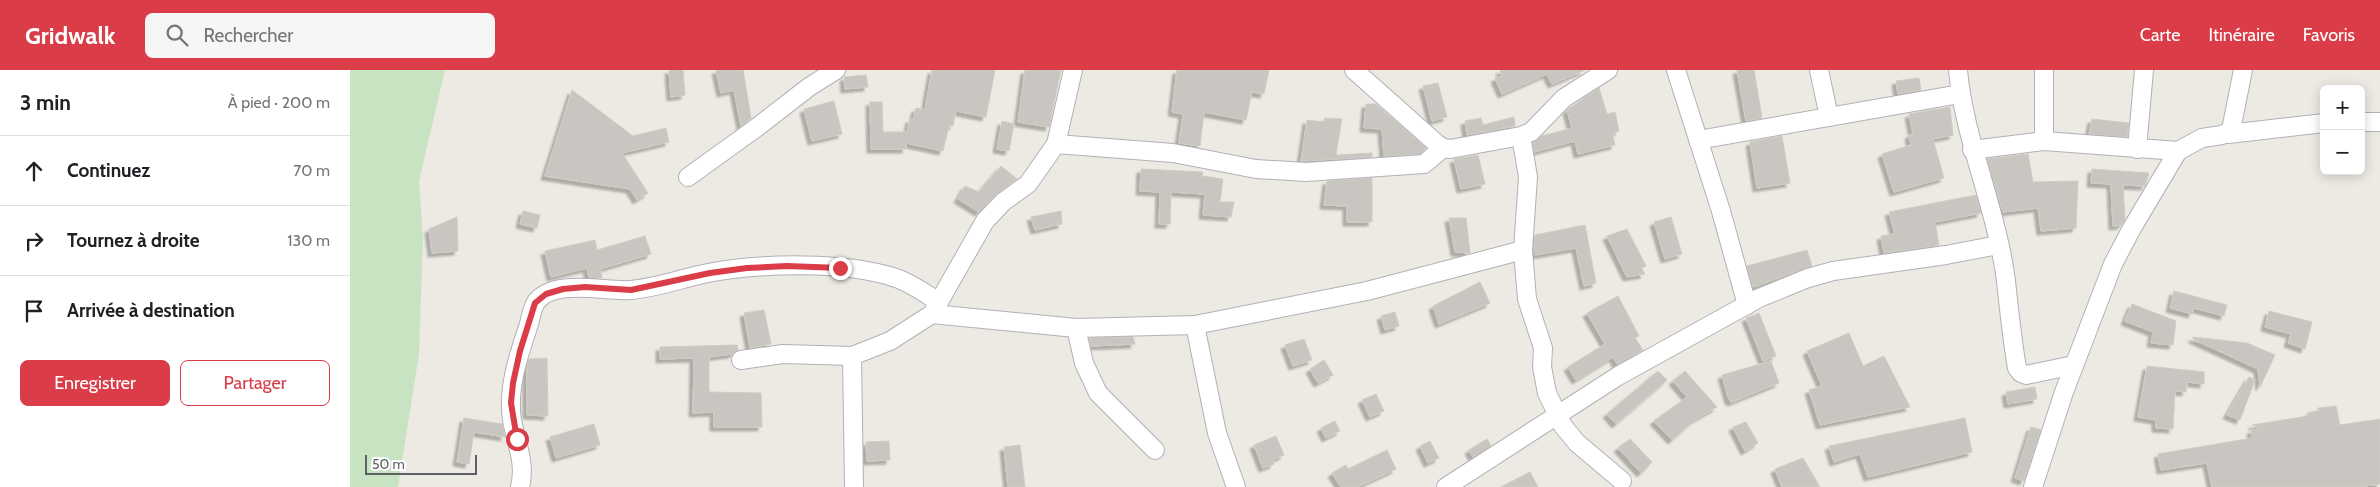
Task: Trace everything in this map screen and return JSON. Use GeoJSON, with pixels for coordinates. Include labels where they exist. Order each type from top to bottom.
{"type":"FeatureCollection","features":[{"type":"Feature","properties":{"kind":"street"},"geometry":{"type":"LineString","coordinates":[[688,176],[756,128],[809,87],[836,70]]}},
{"type":"Feature","properties":{"kind":"street"},"geometry":{"type":"LineString","coordinates":[[741,360],[783,354],[852,356],[890,341],[936,308],[952,283],[985,221],[1003,202],[1028,184],[1056,144],[1073,70]]}},
{"type":"Feature","properties":{"kind":"street"},"geometry":{"type":"LineString","coordinates":[[1354,70],[1443,148],[1450,149],[1521,136],[1531,132],[1564,98],[1591,83],[1608,70]]}},
{"type":"Feature","properties":{"kind":"street"},"geometry":{"type":"LineString","coordinates":[[1676,70],[1747,305]]}},
{"type":"Feature","properties":{"kind":"street"},"geometry":{"type":"LineString","coordinates":[[1819,70],[1830,117]]}},
{"type":"Feature","properties":{"kind":"street"},"geometry":{"type":"LineString","coordinates":[[1958,70],[1960,94],[1972,150],[1989,203],[2006,279],[2017,368],[2021,374],[2026,375],[2074,365]]}},
{"type":"Feature","properties":{"kind":"street"},"geometry":{"type":"LineString","coordinates":[[2044,70],[2044,141]]}},
{"type":"Feature","properties":{"kind":"street"},"geometry":{"type":"LineString","coordinates":[[2137,149],[2144,70]]}},
{"type":"Feature","properties":{"kind":"street"},"geometry":{"type":"LineString","coordinates":[[2228,134],[2231,130],[2243,70]]}},
{"type":"Feature","properties":{"kind":"street"},"geometry":{"type":"LineString","coordinates":[[1698,140],[1960,94]]}},
{"type":"Feature","properties":{"kind":"street"},"geometry":{"type":"LineString","coordinates":[[2365,122],[2380,122]]}},
{"type":"Feature","properties":{"kind":"street"},"geometry":{"type":"LineString","coordinates":[[1972,150],[2044,141],[2178,151],[2202,138],[2320,123]]}},
{"type":"Feature","properties":{"kind":"street"},"geometry":{"type":"LineString","coordinates":[[1521,136],[1528,177],[1523,250],[1530,312],[1543,348],[1542,367],[1547,393],[1558,416],[1577,443],[1622,481]]}},
{"type":"Feature","properties":{"kind":"street"},"geometry":{"type":"LineString","coordinates":[[1056,144],[1174,153],[1256,169],[1306,172],[1424,164],[1443,148]]}},
{"type":"Feature","properties":{"kind":"street"},"geometry":{"type":"LineString","coordinates":[[2034,487],[2074,365],[2113,264],[2178,151]]}},
{"type":"Feature","properties":{"kind":"street"},"geometry":{"type":"LineString","coordinates":[[1446,487],[1618,376],[1747,305],[1784,287],[1833,271],[1946,255],[1998,245]]}},
{"type":"Feature","properties":{"kind":"street"},"geometry":{"type":"LineString","coordinates":[[520,487],[522,462],[512,421],[513,383],[520,351],[535,303],[546,294],[563,289],[585,287],[631,290],[710,273],[747,268],[819,266],[873,272],[898,279],[936,308],[1076,328],[1195,325],[1367,291],[1523,250]]}},
{"type":"Feature","properties":{"kind":"street"},"geometry":{"type":"LineString","coordinates":[[1195,325],[1217,433],[1236,487]]}},
{"type":"Feature","properties":{"kind":"street"},"geometry":{"type":"LineString","coordinates":[[1076,328],[1084,363],[1098,393],[1155,450]]}},
{"type":"Feature","properties":{"kind":"street"},"geometry":{"type":"LineString","coordinates":[[852,356],[854,487]]}},
{"type":"Feature","properties":{"kind":"green space"},"geometry":{"type":"Polygon","coordinates":[[[350,70],[445,70],[419,181],[423,238],[419,354],[398,487],[350,487],[350,70]]]}},
{"type":"Feature","properties":{"kind":"building"},"geometry":{"type":"Polygon","coordinates":[[[669,70],[683,70],[685,95],[671,97],[669,70]]]}},
{"type":"Feature","properties":{"kind":"building"},"geometry":{"type":"Polygon","coordinates":[[[716,70],[743,70],[751,118],[741,126],[734,90],[721,93],[716,70]]]}},
{"type":"Feature","properties":{"kind":"building"},"geometry":{"type":"Polygon","coordinates":[[[932,70],[995,70],[986,117],[956,111],[953,126],[949,125],[943,151],[906,143],[906,149],[871,149],[870,102],[882,102],[883,132],[907,132],[910,119],[913,120],[916,108],[925,110],[932,70]]]}},
{"type":"Feature","properties":{"kind":"building"},"geometry":{"type":"Polygon","coordinates":[[[1025,70],[1061,70],[1049,127],[1018,122],[1025,70]]]}},
{"type":"Feature","properties":{"kind":"building"},"geometry":{"type":"Polygon","coordinates":[[[1177,70],[1269,70],[1264,94],[1252,92],[1246,120],[1204,112],[1200,146],[1179,143],[1183,114],[1172,112],[1177,70]]]}},
{"type":"Feature","properties":{"kind":"building"},"geometry":{"type":"Polygon","coordinates":[[[1500,70],[1585,70],[1552,84],[1547,74],[1502,94],[1495,78],[1502,76],[1500,70]]]}},
{"type":"Feature","properties":{"kind":"building"},"geometry":{"type":"Polygon","coordinates":[[[1737,70],[1754,70],[1762,118],[1746,121],[1737,70]]]}},
{"type":"Feature","properties":{"kind":"building"},"geometry":{"type":"Polygon","coordinates":[[[866,75],[868,87],[845,89],[844,77],[866,75]]]}},
{"type":"Feature","properties":{"kind":"building"},"geometry":{"type":"Polygon","coordinates":[[[1919,78],[1921,90],[1898,94],[1896,81],[1919,78]]]}},
{"type":"Feature","properties":{"kind":"building"},"geometry":{"type":"Polygon","coordinates":[[[1438,83],[1447,117],[1432,121],[1423,86],[1438,83]]]}},
{"type":"Feature","properties":{"kind":"building"},"geometry":{"type":"Polygon","coordinates":[[[1599,88],[1607,114],[1615,112],[1619,131],[1612,133],[1615,145],[1578,154],[1575,141],[1534,152],[1533,143],[1542,136],[1572,128],[1567,110],[1599,88]]]}},
{"type":"Feature","properties":{"kind":"building"},"geometry":{"type":"Polygon","coordinates":[[[572,90],[633,136],[666,128],[669,142],[622,153],[648,193],[637,200],[630,189],[545,176],[572,90]]]}},
{"type":"Feature","properties":{"kind":"building"},"geometry":{"type":"Polygon","coordinates":[[[834,101],[842,134],[812,141],[804,109],[834,101]]]}},
{"type":"Feature","properties":{"kind":"building"},"geometry":{"type":"Polygon","coordinates":[[[1366,104],[1376,104],[1426,148],[1420,154],[1384,156],[1382,129],[1364,128],[1366,104]]]}},
{"type":"Feature","properties":{"kind":"building"},"geometry":{"type":"Polygon","coordinates":[[[1950,107],[1953,135],[1933,139],[1944,178],[1894,192],[1882,154],[1911,145],[1909,135],[1913,134],[1909,114],[1950,107]]]}},
{"type":"Feature","properties":{"kind":"building"},"geometry":{"type":"Polygon","coordinates":[[[1514,117],[1515,126],[1467,135],[1465,121],[1481,118],[1483,125],[1514,117]]]}},
{"type":"Feature","properties":{"kind":"building"},"geometry":{"type":"Polygon","coordinates":[[[1325,118],[1342,119],[1336,155],[1372,153],[1372,157],[1301,161],[1307,120],[1324,122],[1325,118]]]}},
{"type":"Feature","properties":{"kind":"building"},"geometry":{"type":"Polygon","coordinates":[[[2092,119],[2129,123],[2127,137],[2089,134],[2092,119]]]}},
{"type":"Feature","properties":{"kind":"building"},"geometry":{"type":"Polygon","coordinates":[[[1002,121],[1014,124],[1009,151],[997,149],[1002,121]]]}},
{"type":"Feature","properties":{"kind":"building"},"geometry":{"type":"Polygon","coordinates":[[[1782,136],[1790,183],[1757,188],[1750,142],[1782,136]]]}},
{"type":"Feature","properties":{"kind":"building"},"geometry":{"type":"Polygon","coordinates":[[[2028,154],[2033,182],[2078,181],[2076,228],[2041,231],[2038,208],[2003,212],[1987,159],[2028,154]]]}},
{"type":"Feature","properties":{"kind":"building"},"geometry":{"type":"Polygon","coordinates":[[[1478,155],[1485,184],[1461,189],[1454,159],[1478,155]]]}},
{"type":"Feature","properties":{"kind":"building"},"geometry":{"type":"Polygon","coordinates":[[[1001,166],[1017,179],[997,193],[979,212],[958,199],[965,186],[979,192],[1001,166]]]}},
{"type":"Feature","properties":{"kind":"building"},"geometry":{"type":"Polygon","coordinates":[[[1141,169],[1203,172],[1202,176],[1223,179],[1220,202],[1234,202],[1231,217],[1203,215],[1205,194],[1171,192],[1170,224],[1159,224],[1160,192],[1140,191],[1141,169]]]}},
{"type":"Feature","properties":{"kind":"building"},"geometry":{"type":"Polygon","coordinates":[[[2092,169],[2149,173],[2145,186],[2123,185],[2125,220],[2121,225],[2113,226],[2111,184],[2091,183],[2092,169]]]}},
{"type":"Feature","properties":{"kind":"building"},"geometry":{"type":"Polygon","coordinates":[[[1372,178],[1372,222],[1347,222],[1347,206],[1324,205],[1327,181],[1372,178]]]}},
{"type":"Feature","properties":{"kind":"building"},"geometry":{"type":"Polygon","coordinates":[[[1976,195],[1981,213],[1935,222],[1939,245],[1884,253],[1881,236],[1895,234],[1889,212],[1976,195]]]}},
{"type":"Feature","properties":{"kind":"building"},"geometry":{"type":"Polygon","coordinates":[[[523,211],[540,215],[537,228],[520,224],[523,211]]]}},
{"type":"Feature","properties":{"kind":"building"},"geometry":{"type":"Polygon","coordinates":[[[1061,211],[1062,224],[1035,230],[1031,217],[1061,211]]]}},
{"type":"Feature","properties":{"kind":"building"},"geometry":{"type":"Polygon","coordinates":[[[457,217],[458,251],[432,253],[429,229],[457,217]]]}},
{"type":"Feature","properties":{"kind":"building"},"geometry":{"type":"Polygon","coordinates":[[[1671,217],[1682,254],[1665,259],[1654,222],[1671,217]]]}},
{"type":"Feature","properties":{"kind":"building"},"geometry":{"type":"Polygon","coordinates":[[[1449,218],[1466,218],[1470,253],[1455,252],[1449,218]]]}},
{"type":"Feature","properties":{"kind":"building"},"geometry":{"type":"Polygon","coordinates":[[[1585,225],[1596,283],[1584,286],[1576,248],[1535,255],[1534,249],[1535,235],[1585,225]]]}},
{"type":"Feature","properties":{"kind":"building"},"geometry":{"type":"Polygon","coordinates":[[[1627,229],[1646,266],[1641,268],[1645,274],[1627,277],[1607,236],[1627,229]]]}},
{"type":"Feature","properties":{"kind":"building"},"geometry":{"type":"Polygon","coordinates":[[[645,236],[651,254],[600,269],[602,278],[589,277],[587,268],[551,277],[545,251],[595,240],[597,250],[645,236]]]}},
{"type":"Feature","properties":{"kind":"building"},"geometry":{"type":"Polygon","coordinates":[[[1807,250],[1812,266],[1753,287],[1747,266],[1807,250]]]}},
{"type":"Feature","properties":{"kind":"building"},"geometry":{"type":"Polygon","coordinates":[[[1480,282],[1490,303],[1439,324],[1433,306],[1480,282]]]}},
{"type":"Feature","properties":{"kind":"building"},"geometry":{"type":"Polygon","coordinates":[[[2174,291],[2227,305],[2224,316],[2194,308],[2192,314],[2170,308],[2174,291]]]}},
{"type":"Feature","properties":{"kind":"building"},"geometry":{"type":"Polygon","coordinates":[[[1618,296],[1639,336],[1635,338],[1643,350],[1617,364],[1613,357],[1576,380],[1568,367],[1605,344],[1587,313],[1618,296]]]}},
{"type":"Feature","properties":{"kind":"building"},"geometry":{"type":"Polygon","coordinates":[[[2132,304],[2176,321],[2173,345],[2151,343],[2153,332],[2125,321],[2132,304]]]}},
{"type":"Feature","properties":{"kind":"building"},"geometry":{"type":"Polygon","coordinates":[[[764,310],[771,344],[750,348],[744,313],[764,310]]]}},
{"type":"Feature","properties":{"kind":"building"},"geometry":{"type":"Polygon","coordinates":[[[2269,311],[2312,322],[2305,349],[2288,343],[2291,334],[2265,327],[2269,311]]]}},
{"type":"Feature","properties":{"kind":"building"},"geometry":{"type":"Polygon","coordinates":[[[1395,312],[1399,326],[1385,330],[1381,316],[1395,312]]]}},
{"type":"Feature","properties":{"kind":"building"},"geometry":{"type":"Polygon","coordinates":[[[1759,313],[1776,356],[1763,361],[1746,318],[1759,313]]]}},
{"type":"Feature","properties":{"kind":"building"},"geometry":{"type":"Polygon","coordinates":[[[1849,333],[1863,366],[1884,356],[1910,407],[1820,425],[1809,390],[1822,386],[1807,351],[1849,333]]]}},
{"type":"Feature","properties":{"kind":"building"},"geometry":{"type":"Polygon","coordinates":[[[1133,337],[1135,344],[1091,346],[1089,338],[1133,337]]]}},
{"type":"Feature","properties":{"kind":"building"},"geometry":{"type":"Polygon","coordinates":[[[2193,337],[2247,343],[2275,355],[2260,387],[2258,369],[2193,339],[2193,337]]]}},
{"type":"Feature","properties":{"kind":"building"},"geometry":{"type":"Polygon","coordinates":[[[1304,339],[1312,360],[1293,366],[1285,345],[1304,339]]]}},
{"type":"Feature","properties":{"kind":"building"},"geometry":{"type":"Polygon","coordinates":[[[737,345],[738,350],[732,354],[709,357],[709,392],[761,393],[762,427],[714,427],[714,412],[693,413],[694,358],[660,359],[660,347],[737,345]]]}},
{"type":"Feature","properties":{"kind":"building"},"geometry":{"type":"Polygon","coordinates":[[[547,358],[548,416],[527,415],[527,368],[529,359],[547,358]]]}},
{"type":"Feature","properties":{"kind":"building"},"geometry":{"type":"Polygon","coordinates":[[[1324,360],[1333,375],[1318,383],[1310,369],[1324,360]]]}},
{"type":"Feature","properties":{"kind":"building"},"geometry":{"type":"Polygon","coordinates":[[[1771,361],[1779,383],[1732,402],[1729,400],[1722,375],[1771,361]]]}},
{"type":"Feature","properties":{"kind":"building"},"geometry":{"type":"Polygon","coordinates":[[[2147,366],[2204,372],[2204,384],[2187,382],[2186,392],[2175,391],[2173,429],[2156,428],[2156,420],[2138,417],[2147,366]]]}},
{"type":"Feature","properties":{"kind":"building"},"geometry":{"type":"Polygon","coordinates":[[[1658,371],[1667,380],[1616,424],[1607,414],[1658,371]]]}},
{"type":"Feature","properties":{"kind":"building"},"geometry":{"type":"Polygon","coordinates":[[[1685,371],[1717,407],[1694,420],[1672,440],[1654,421],[1687,397],[1673,381],[1685,371]]]}},
{"type":"Feature","properties":{"kind":"building"},"geometry":{"type":"Polygon","coordinates":[[[2249,377],[2255,380],[2240,420],[2227,415],[2249,377]]]}},
{"type":"Feature","properties":{"kind":"building"},"geometry":{"type":"Polygon","coordinates":[[[2035,387],[2037,399],[2008,404],[2006,392],[2035,387]]]}},
{"type":"Feature","properties":{"kind":"building"},"geometry":{"type":"Polygon","coordinates":[[[1376,394],[1384,411],[1370,417],[1362,400],[1376,394]]]}},
{"type":"Feature","properties":{"kind":"building"},"geometry":{"type":"Polygon","coordinates":[[[2336,406],[2340,425],[2380,419],[2380,484],[2357,487],[2212,487],[2207,463],[2161,470],[2158,454],[2252,438],[2251,430],[2263,429],[2252,425],[2308,416],[2307,413],[2318,411],[2318,408],[2336,406]]]}},
{"type":"Feature","properties":{"kind":"building"},"geometry":{"type":"Polygon","coordinates":[[[464,418],[502,424],[505,437],[474,432],[469,464],[457,462],[464,418]]]}},
{"type":"Feature","properties":{"kind":"building"},"geometry":{"type":"Polygon","coordinates":[[[1965,418],[1972,452],[1868,477],[1860,454],[1834,462],[1829,446],[1965,418]]]}},
{"type":"Feature","properties":{"kind":"building"},"geometry":{"type":"Polygon","coordinates":[[[1335,421],[1340,431],[1326,438],[1321,428],[1335,421]]]}},
{"type":"Feature","properties":{"kind":"building"},"geometry":{"type":"Polygon","coordinates":[[[1746,422],[1758,443],[1745,451],[1733,427],[1746,422]]]}},
{"type":"Feature","properties":{"kind":"building"},"geometry":{"type":"Polygon","coordinates":[[[594,424],[600,445],[556,458],[550,437],[594,424]]]}},
{"type":"Feature","properties":{"kind":"building"},"geometry":{"type":"Polygon","coordinates":[[[2031,427],[2041,430],[2024,481],[2015,478],[2031,427]]]}},
{"type":"Feature","properties":{"kind":"building"},"geometry":{"type":"Polygon","coordinates":[[[1276,436],[1284,455],[1273,460],[1274,464],[1263,468],[1254,445],[1276,436]]]}},
{"type":"Feature","properties":{"kind":"building"},"geometry":{"type":"Polygon","coordinates":[[[1487,439],[1491,446],[1473,457],[1469,450],[1487,439]]]}},
{"type":"Feature","properties":{"kind":"building"},"geometry":{"type":"Polygon","coordinates":[[[1630,439],[1652,462],[1641,473],[1618,448],[1630,439]]]}},
{"type":"Feature","properties":{"kind":"building"},"geometry":{"type":"Polygon","coordinates":[[[889,441],[890,460],[867,461],[866,442],[889,441]]]}},
{"type":"Feature","properties":{"kind":"building"},"geometry":{"type":"Polygon","coordinates":[[[1430,441],[1439,458],[1428,463],[1420,446],[1430,441]]]}},
{"type":"Feature","properties":{"kind":"building"},"geometry":{"type":"Polygon","coordinates":[[[1020,445],[1025,487],[1008,487],[1004,447],[1020,445]]]}},
{"type":"Feature","properties":{"kind":"building"},"geometry":{"type":"Polygon","coordinates":[[[1387,450],[1396,469],[1357,487],[1341,487],[1332,473],[1346,465],[1348,469],[1387,450]]]}},
{"type":"Feature","properties":{"kind":"building"},"geometry":{"type":"Polygon","coordinates":[[[1803,458],[1820,487],[1782,487],[1775,469],[1803,458]]]}},
{"type":"Feature","properties":{"kind":"building"},"geometry":{"type":"Polygon","coordinates":[[[1530,472],[1538,487],[1501,487],[1530,472]]]}},
{"type":"Feature","properties":{"kind":"route"},"geometry":{"type":"LineString","coordinates":[[517,439],[512,421],[513,383],[520,351],[535,303],[546,294],[563,289],[585,287],[631,290],[653,287],[710,273],[747,268],[787,266],[840,268]]}}]}
